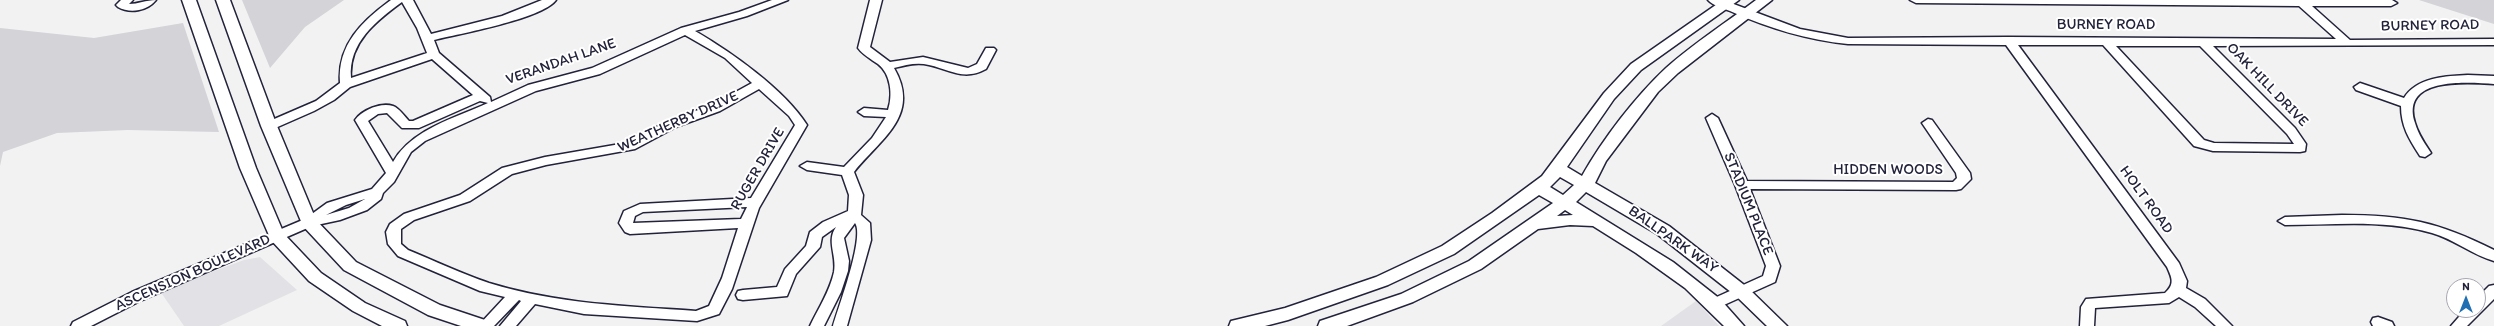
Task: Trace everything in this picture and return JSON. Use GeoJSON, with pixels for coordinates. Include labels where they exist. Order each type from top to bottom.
{"type":"FeatureCollection","features":[{"type":"Feature","properties":{"kind":"main road"},"geometry":{"type":"LineString","coordinates":[[189,0],[248,168],[277,236],[315,277],[359,307],[398,326]]}},
{"type":"Feature","properties":{"kind":"main road"},"geometry":{"type":"LineString","coordinates":[[223,0],[269,126],[308,222],[350,266],[434,310],[481,326]]}},
{"type":"Feature","properties":{"kind":"main road"},"geometry":{"type":"LineString","coordinates":[[1327,326],[1407,298],[1476,265],[1531,224],[1564,203],[1586,184],[1599,160],[1653,89],[1673,70],[1765,0]]}},
{"type":"Feature","properties":{"kind":"main road"},"geometry":{"type":"LineString","coordinates":[[1238,326],[1302,309],[1352,293],[1448,250],[1498,217],[1538,187],[1558,169],[1609,96],[1636,67],[1723,2]]}},
{"type":"Feature","properties":{"kind":"main road"},"geometry":{"type":"LineString","coordinates":[[1599,160],[1606,185],[1620,203]]}},
{"type":"Feature","properties":{"kind":"main road","name":"BALLPARK WAY"},"geometry":{"type":"LineString","coordinates":[[1558,169],[1620,203],[1690,249],[1742,292],[1778,326]]}},
{"type":"Feature","properties":{"kind":"main road","name":"BALLPARK WAY"},"geometry":{"type":"LineString","coordinates":[[1538,187],[1675,270],[1715,304],[1735,326]]}},
{"type":"Feature","properties":{"kind":"main road"},"geometry":{"type":"LineString","coordinates":[[1531,224],[1570,220],[1596,222]]}},
{"type":"Feature","properties":{"kind":"street"},"geometry":{"type":"LineString","coordinates":[[127,0],[122,5],[129,8],[150,0]]}},
{"type":"Feature","properties":{"kind":"street"},"geometry":{"type":"LineString","coordinates":[[346,84],[344,76],[348,53],[356,36],[378,14],[398,0]]}},
{"type":"Feature","properties":{"kind":"street"},"geometry":{"type":"LineString","coordinates":[[407,0],[408,5],[428,38],[434,55],[480,96],[492,104]]}},
{"type":"Feature","properties":{"kind":"street"},"geometry":{"type":"LineString","coordinates":[[428,38],[503,19],[528,11],[550,0]]}},
{"type":"Feature","properties":{"kind":"street","name":"VERANDAH LANE"},"geometry":{"type":"LineString","coordinates":[[308,222],[327,220],[358,208],[372,200],[376,192],[413,143],[492,104],[544,84],[596,70],[685,30],[743,14],[782,0]]}},
{"type":"Feature","properties":{"kind":"street"},"geometry":{"type":"LineString","coordinates":[[847,172],[878,141],[894,114],[897,95],[896,84],[887,66],[864,48],[876,0]]}},
{"type":"Feature","properties":{"kind":"street"},"geometry":{"type":"LineString","coordinates":[[1916,0],[2391,3]]}},
{"type":"Feature","properties":{"kind":"street","name":"BURNEY ROAD"},"geometry":{"type":"LineString","coordinates":[[1723,2],[1746,14],[1785,30],[1831,39],[2347,43],[2494,42]]}},
{"type":"Feature","properties":{"kind":"street"},"geometry":{"type":"LineString","coordinates":[[2301,2],[2347,43]]}},
{"type":"Feature","properties":{"kind":"street","name":"RUGER DRIVE"},"geometry":{"type":"LineString","coordinates":[[685,30],[729,56],[758,84],[800,119],[801,126],[755,202],[746,223],[732,271],[718,304]]}},
{"type":"Feature","properties":{"kind":"street","name":"HOLT ROAD"},"geometry":{"type":"LineString","coordinates":[[2008,40],[2174,266],[2180,282],[2178,290]]}},
{"type":"Feature","properties":{"kind":"street","name":"OAK HILL DRIVE"},"geometry":{"type":"LineString","coordinates":[[2105,41],[2198,143],[2213,147],[2294,149],[2301,146],[2291,131],[2202,41]]}},
{"type":"Feature","properties":{"kind":"street"},"geometry":{"type":"LineString","coordinates":[[887,66],[918,60],[930,61],[952,71],[970,72],[982,66],[990,50]]}},
{"type":"Feature","properties":{"kind":"street"},"geometry":{"type":"LineString","coordinates":[[269,126],[315,106],[331,97],[346,84],[434,55]]}},
{"type":"Feature","properties":{"kind":"street"},"geometry":{"type":"LineString","coordinates":[[2425,154],[2407,118],[2408,104],[2418,89],[2433,82],[2453,80],[2494,80]]}},
{"type":"Feature","properties":{"kind":"street","name":"WEATHERBY DRIVE"},"geometry":{"type":"LineString","coordinates":[[718,304],[714,310],[704,315],[662,320],[584,309],[515,296],[485,287],[403,253],[394,244],[393,232],[395,227],[409,217],[465,198],[507,171],[545,161],[630,146],[672,124],[716,108],[758,84]]}},
{"type":"Feature","properties":{"kind":"street"},"geometry":{"type":"LineString","coordinates":[[2360,87],[2408,104]]}},
{"type":"Feature","properties":{"kind":"street"},"geometry":{"type":"LineString","coordinates":[[392,172],[361,120],[363,118],[381,109],[390,109],[406,125],[415,125],[480,96]]}},
{"type":"Feature","properties":{"kind":"street"},"geometry":{"type":"LineString","coordinates":[[864,112],[894,114]]}},
{"type":"Feature","properties":{"kind":"street","name":"STADIUM PLACE"},"geometry":{"type":"LineString","coordinates":[[1712,118],[1742,185],[1773,266],[1770,279],[1715,304]]}},
{"type":"Feature","properties":{"kind":"street","name":"HIDDEN WOODS"},"geometry":{"type":"LineString","coordinates":[[1742,185],[1956,186],[1964,180],[1963,173],[1928,123]]}},
{"type":"Feature","properties":{"kind":"street"},"geometry":{"type":"LineString","coordinates":[[807,166],[847,172]]}},
{"type":"Feature","properties":{"kind":"street"},"geometry":{"type":"LineString","coordinates":[[818,326],[840,273],[842,260],[836,241],[839,229],[854,214],[856,195],[847,172]]}},
{"type":"Feature","properties":{"kind":"street"},"geometry":{"type":"LineString","coordinates":[[746,223],[630,229],[626,223],[629,214],[640,208],[755,202]]}},
{"type":"Feature","properties":{"kind":"street"},"geometry":{"type":"LineString","coordinates":[[743,295],[782,292],[790,272],[813,247],[815,235],[828,225],[854,214]]}},
{"type":"Feature","properties":{"kind":"street"},"geometry":{"type":"LineString","coordinates":[[840,326],[864,240],[863,223],[854,214]]}},
{"type":"Feature","properties":{"kind":"street"},"geometry":{"type":"LineString","coordinates":[[2285,220],[2385,222],[2413,225],[2438,230],[2494,256]]}},
{"type":"Feature","properties":{"kind":"street","name":"ASCENSION BOULEVARD"},"geometry":{"type":"LineString","coordinates":[[78,326],[137,296],[308,222]]}},
{"type":"Feature","properties":{"kind":"street"},"geometry":{"type":"LineString","coordinates":[[2087,326],[2088,307],[2096,301],[2170,298],[2178,290],[2200,303],[2226,326]]}},
{"type":"Feature","properties":{"kind":"street"},"geometry":{"type":"LineString","coordinates":[[2486,298],[2494,290]]}},
{"type":"Feature","properties":{"kind":"street"},"geometry":{"type":"LineString","coordinates":[[485,326],[515,296]]}},
{"type":"Feature","properties":{"kind":"street"},"geometry":{"type":"LineString","coordinates":[[507,326],[531,299]]}},
{"type":"Feature","properties":{"kind":"street"},"geometry":{"type":"LineString","coordinates":[[2458,326],[2466,318]]}},
{"type":"Feature","properties":{"kind":"shaded area"},"geometry":{"type":"Polygon","coordinates":[[[242,0],[344,0],[305,27],[270,68],[242,0]]]}},
{"type":"Feature","properties":{"kind":"shaded area"},"geometry":{"type":"Polygon","coordinates":[[[2419,0],[2494,0],[2494,24],[2419,0]]]}},
{"type":"Feature","properties":{"kind":"shaded area"},"geometry":{"type":"Polygon","coordinates":[[[183,23],[219,132],[128,130],[57,133],[3,152],[0,166],[0,28],[94,38],[183,23]]]}},
{"type":"Feature","properties":{"kind":"shaded area"},"geometry":{"type":"Polygon","coordinates":[[[260,257],[297,290],[219,326],[184,326],[160,291],[244,260],[260,257]]]}},
{"type":"Feature","properties":{"kind":"shaded area"},"geometry":{"type":"Polygon","coordinates":[[[1696,301],[1719,326],[1661,326],[1696,301]]]}}]}
